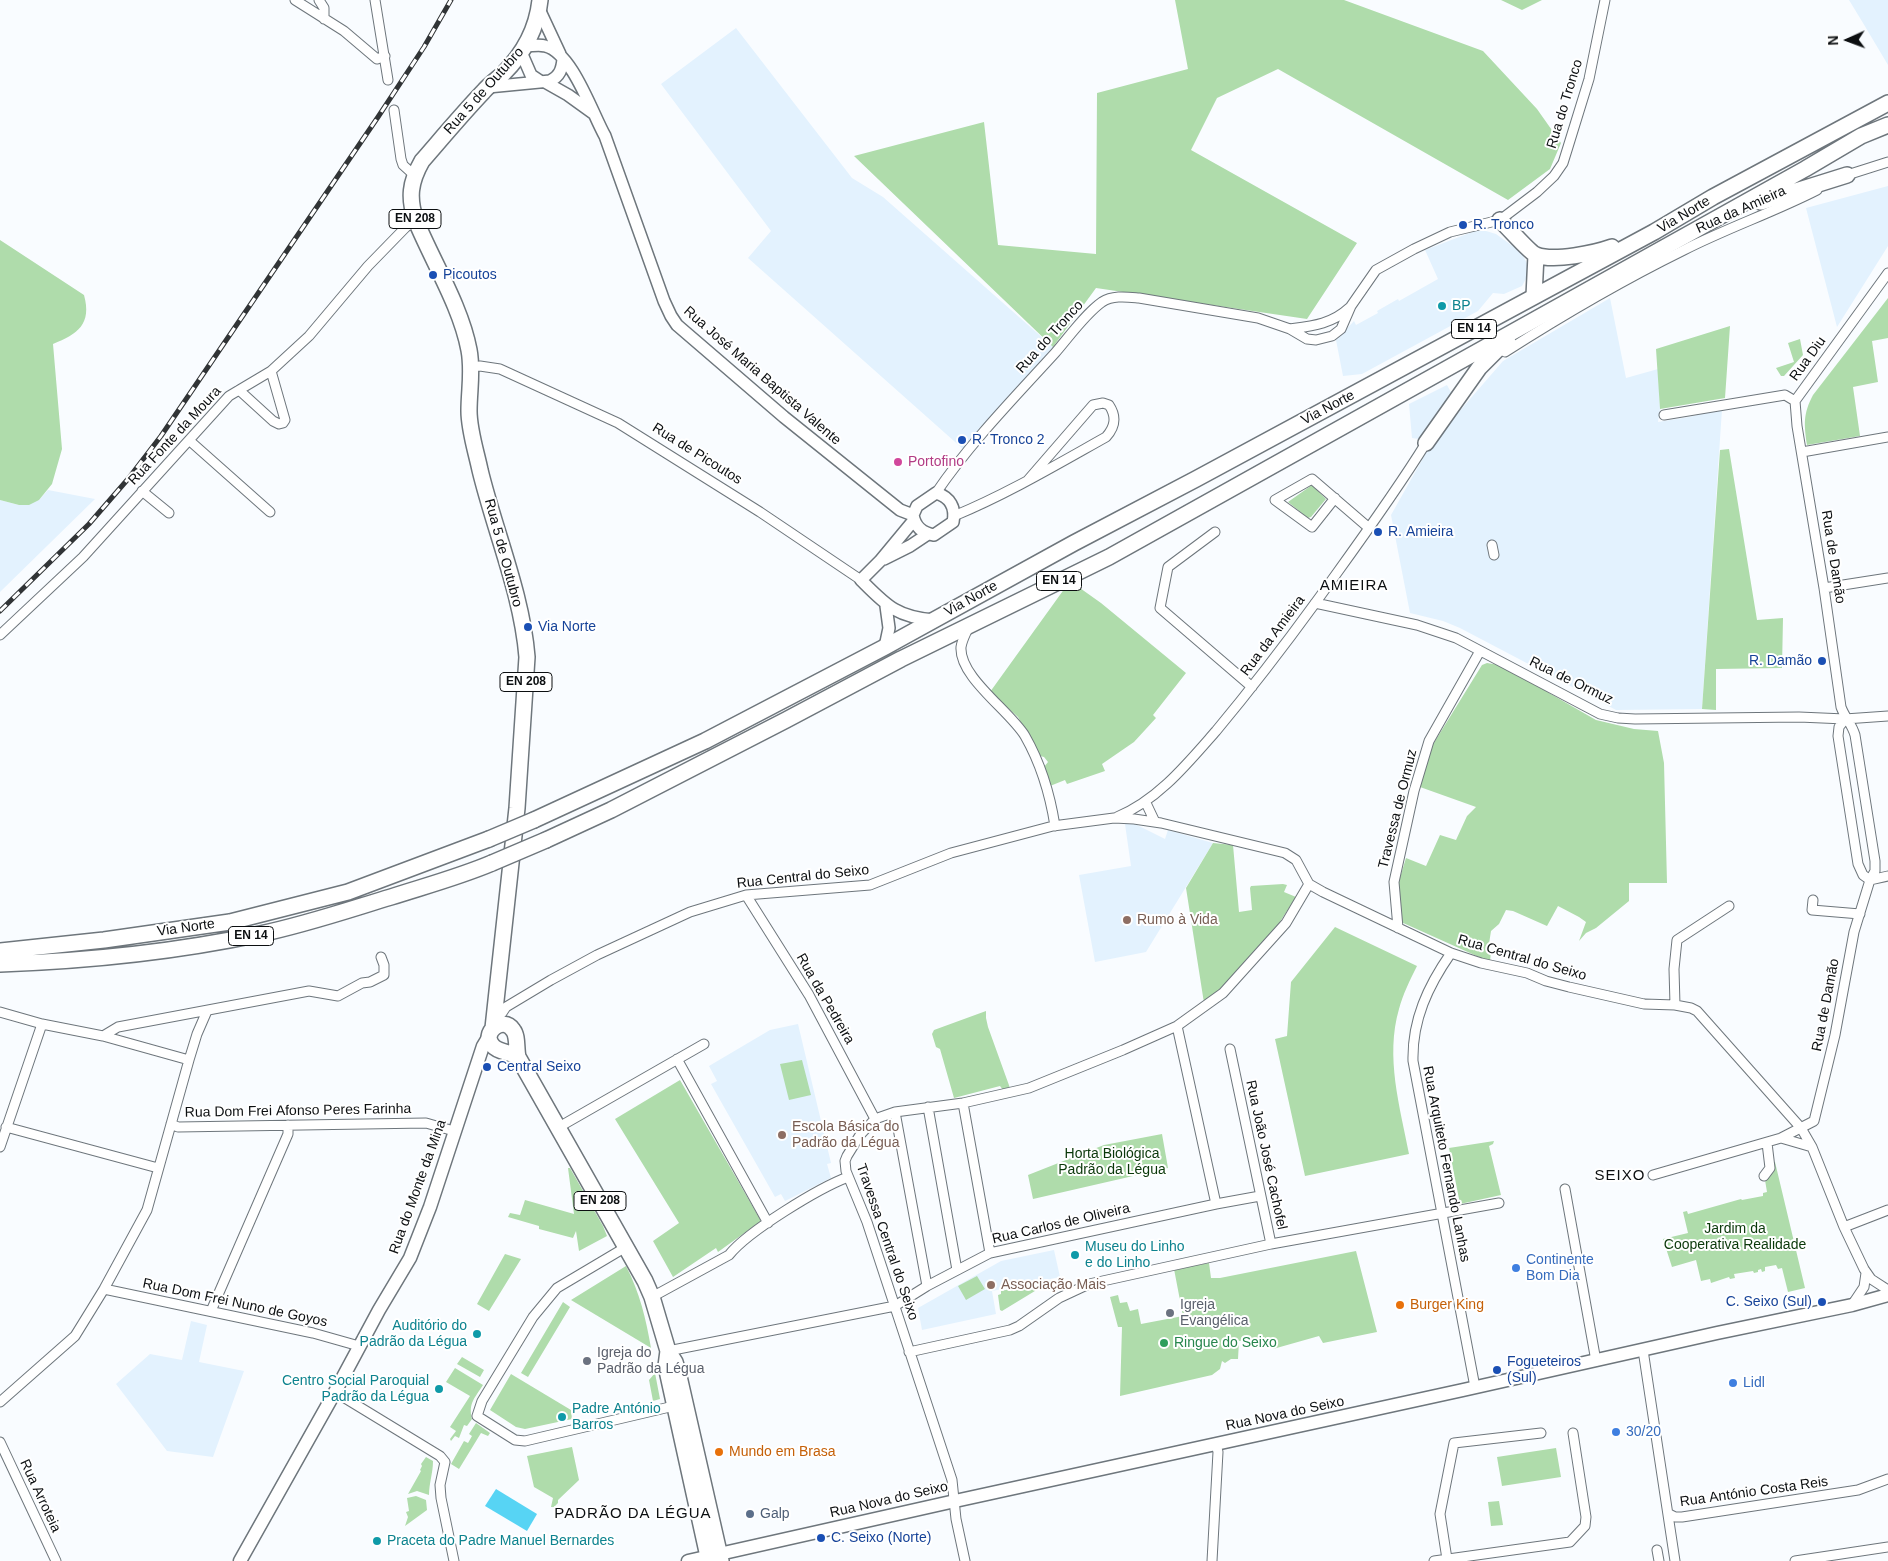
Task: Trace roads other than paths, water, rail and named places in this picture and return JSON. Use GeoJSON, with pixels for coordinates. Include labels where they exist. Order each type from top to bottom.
{"type":"FeatureCollection","features":[{"type":"Feature","properties":{"kind":"main road","name":"Rua 5 de Outubro"},"geometry":{"type":"LineString","coordinates":[[497,1021],[517,808],[527,657],[523,625],[481,472],[471,427],[469,410],[472,367],[469,348],[457,313],[416,221],[410,199],[410,191],[414,175],[422,161],[487,87],[504,73],[523,49],[533,34],[540,5]]}},
{"type":"Feature","properties":{"kind":"main road","name":"Via Norte"},"geometry":{"type":"LineString","coordinates":[[0,950],[104,940],[230,922],[348,892],[534,820],[705,741],[885,647],[1654,232],[1713,197],[1888,103]]}},
{"type":"Feature","properties":{"kind":"main road","name":"Via Norte"},"geometry":{"type":"LineString","coordinates":[[0,964],[42,963],[162,951],[261,934],[354,909],[469,873],[546,840],[610,810],[901,659],[968,629],[1109,557],[1861,136],[1888,125]]}},
{"type":"Feature","properties":{"kind":"main road"},"geometry":{"type":"LineString","coordinates":[[1724,214],[1847,175]]}},
{"type":"Feature","properties":{"kind":"main road"},"geometry":{"type":"LineString","coordinates":[[1500,220],[1536,255],[1555,257],[1594,253],[1654,232]]}},
{"type":"Feature","properties":{"kind":"main road"},"geometry":{"type":"LineString","coordinates":[[1534,296],[1536,255]]}},
{"type":"Feature","properties":{"kind":"main road"},"geometry":{"type":"LineString","coordinates":[[1426,443],[1479,368],[1500,347],[1562,304]]}},
{"type":"Feature","properties":{"kind":"main road"},"geometry":{"type":"LineString","coordinates":[[497,1021],[491,1044],[500,1050],[510,1052],[518,1057]]}},
{"type":"Feature","properties":{"kind":"main road","name":"EN 208"},"geometry":{"type":"LineString","coordinates":[[497,1021],[513,1029],[518,1057],[559,1127],[652,1296],[668,1351],[675,1362],[678,1372],[714,1558]]}},
{"type":"Feature","properties":{"kind":"main road","name":"Rua do Monte da Mina"},"geometry":{"type":"LineString","coordinates":[[240,1561],[410,1258],[430,1206],[485,1041],[497,1021]]}},
{"type":"Feature","properties":{"kind":"main road"},"geometry":{"type":"LineString","coordinates":[[481,1054],[511,1048],[515,1040]]}},
{"type":"Feature","properties":{"kind":"main road","name":"Rua Nova do Seixo"},"geometry":{"type":"LineString","coordinates":[[688,1561],[714,1558],[955,1500],[1852,1305],[1888,1295]]}},
{"type":"Feature","properties":{"kind":"main road","name":"EN 208"},"geometry":{"type":"LineString","coordinates":[[668,1351],[666,1366],[674,1406],[714,1558]]}},
{"type":"Feature","properties":{"kind":"street"},"geometry":{"type":"LineString","coordinates":[[295,0],[344,31],[377,59],[385,56]]}},
{"type":"Feature","properties":{"kind":"street"},"geometry":{"type":"LineString","coordinates":[[319,0],[324,8],[324,19]]}},
{"type":"Feature","properties":{"kind":"street"},"geometry":{"type":"LineString","coordinates":[[375,0],[388,80]]}},
{"type":"Feature","properties":{"kind":"street","name":"Rua do Tronco"},"geometry":{"type":"LineString","coordinates":[[1290,329],[1325,323],[1343,314],[1351,306],[1376,270],[1450,232],[1500,220],[1537,192],[1554,176],[1563,162],[1589,79],[1605,0]]}},
{"type":"Feature","properties":{"kind":"street","name":"Rua José Maria Baptista Valente"},"geometry":{"type":"LineString","coordinates":[[540,5],[562,57],[579,81],[592,113],[605,136],[670,316],[677,325],[784,417],[900,510],[913,518]]}},
{"type":"Feature","properties":{"kind":"street"},"geometry":{"type":"LineString","coordinates":[[487,87],[543,82],[555,79],[559,75],[562,57],[546,46],[523,49]]}},
{"type":"Feature","properties":{"kind":"street","name":"Rua José Maria Baptista Valente"},"geometry":{"type":"LineString","coordinates":[[523,49],[531,75],[568,95],[592,113]]}},
{"type":"Feature","properties":{"kind":"street"},"geometry":{"type":"LineString","coordinates":[[394,110],[401,159],[403,165],[414,175]]}},
{"type":"Feature","properties":{"kind":"street","name":"Rua da Amieira"},"geometry":{"type":"LineString","coordinates":[[1479,368],[1595,298],[1685,249],[1764,215],[1847,175],[1888,162]]}},
{"type":"Feature","properties":{"kind":"street","name":"Rua Fonte da Moura"},"geometry":{"type":"LineString","coordinates":[[0,635],[83,557],[229,396],[271,371],[309,336],[368,266],[406,227],[416,221]]}},
{"type":"Feature","properties":{"kind":"street","name":"Rua Diu"},"geometry":{"type":"LineString","coordinates":[[1664,415],[1785,395],[1795,400],[1888,273]]}},
{"type":"Feature","properties":{"kind":"street","name":"Rua do Tronco"},"geometry":{"type":"LineString","coordinates":[[861,580],[880,561],[913,518],[917,506],[936,493],[952,469],[1102,302],[1120,297],[1139,298],[1258,318],[1290,329],[1307,339],[1316,340],[1332,336],[1341,329],[1351,306]]}},
{"type":"Feature","properties":{"kind":"street","name":"Rua de Picoutos"},"geometry":{"type":"LineString","coordinates":[[472,367],[480,366],[500,369],[618,423],[752,507],[861,580],[886,606],[900,613],[934,620]]}},
{"type":"Feature","properties":{"kind":"street"},"geometry":{"type":"LineString","coordinates":[[239,390],[273,421],[279,424],[283,423],[285,420],[284,412],[271,371]]}},
{"type":"Feature","properties":{"kind":"street","name":"Rua de Damão"},"geometry":{"type":"LineString","coordinates":[[1795,400],[1842,707],[1845,718],[1852,724],[1855,734],[1875,861],[1875,871],[1870,880],[1854,932],[1835,1036],[1816,1118],[1801,1128]]}},
{"type":"Feature","properties":{"kind":"street"},"geometry":{"type":"LineString","coordinates":[[936,493],[948,498],[954,510],[954,516],[987,502],[1054,468],[1106,437],[1112,430],[1115,420],[1114,412],[1110,405],[1103,403],[1093,405],[1028,480]]}},
{"type":"Feature","properties":{"kind":"street"},"geometry":{"type":"LineString","coordinates":[[1802,452],[1888,437]]}},
{"type":"Feature","properties":{"kind":"street"},"geometry":{"type":"LineString","coordinates":[[190,440],[270,512]]}},
{"type":"Feature","properties":{"kind":"street","name":"Rua da Amieira"},"geometry":{"type":"LineString","coordinates":[[1114,818],[1146,803],[1189,762],[1252,687],[1382,511],[1426,443]]}},
{"type":"Feature","properties":{"kind":"street"},"geometry":{"type":"LineString","coordinates":[[1335,498],[1312,527],[1275,500],[1312,479],[1335,498],[1369,528]]}},
{"type":"Feature","properties":{"kind":"street"},"geometry":{"type":"LineString","coordinates":[[142,491],[169,514]]}},
{"type":"Feature","properties":{"kind":"street","name":"Rua do Tronco"},"geometry":{"type":"LineString","coordinates":[[880,561],[910,546],[928,534],[934,535],[944,529],[953,522],[954,516]]}},
{"type":"Feature","properties":{"kind":"street"},"geometry":{"type":"LineString","coordinates":[[913,518],[922,531],[928,534]]}},
{"type":"Feature","properties":{"kind":"street"},"geometry":{"type":"LineString","coordinates":[[1215,532],[1168,568],[1160,608],[1252,687]]}},
{"type":"Feature","properties":{"kind":"street"},"geometry":{"type":"LineString","coordinates":[[1492,545],[1494,555]]}},
{"type":"Feature","properties":{"kind":"street"},"geometry":{"type":"LineString","coordinates":[[1824,588],[1888,578]]}},
{"type":"Feature","properties":{"kind":"street","name":"Rua de Ormuz"},"geometry":{"type":"LineString","coordinates":[[1314,603],[1417,625],[1456,638],[1600,714],[1618,718],[1845,718],[1888,716]]}},
{"type":"Feature","properties":{"kind":"street"},"geometry":{"type":"LineString","coordinates":[[885,647],[889,628],[886,606]]}},
{"type":"Feature","properties":{"kind":"street"},"geometry":{"type":"LineString","coordinates":[[968,629],[962,645],[963,659],[980,686],[1014,720],[1026,737],[1042,772],[1055,826]]}},
{"type":"Feature","properties":{"kind":"street","name":"Travessa de Ormuz"},"geometry":{"type":"LineString","coordinates":[[1398,928],[1394,882],[1414,791],[1429,741],[1480,651]]}},
{"type":"Feature","properties":{"kind":"street","name":"Rua de Damão"},"geometry":{"type":"LineString","coordinates":[[1845,718],[1838,727],[1838,736],[1858,864],[1863,875],[1870,880]]}},
{"type":"Feature","properties":{"kind":"street"},"geometry":{"type":"LineString","coordinates":[[1146,803],[1155,822]]}},
{"type":"Feature","properties":{"kind":"street","name":"Rua Central do Seixo"},"geometry":{"type":"LineString","coordinates":[[497,1021],[506,1007],[597,955],[690,912],[746,895],[870,885],[951,854],[1055,826],[1114,818],[1155,822],[1284,853],[1296,860],[1310,884],[1452,953],[1481,963],[1527,973],[1546,981],[1569,987],[1644,1004],[1675,1005],[1691,1008],[1707,1021],[1801,1128],[1812,1147],[1844,1227],[1866,1273]]}},
{"type":"Feature","properties":{"kind":"street"},"geometry":{"type":"LineString","coordinates":[[1870,880],[1888,876]]}},
{"type":"Feature","properties":{"kind":"street","name":"Travessa Central do Seixo"},"geometry":{"type":"LineString","coordinates":[[965,1561],[956,1519],[952,1480],[908,1352],[895,1306],[866,1222],[848,1177],[845,1167],[846,1158],[860,1135],[875,1119],[895,1112],[963,1103],[1029,1088],[1177,1026],[1228,987],[1286,923],[1310,884]]}},
{"type":"Feature","properties":{"kind":"street","name":"Rua da Pedreira"},"geometry":{"type":"LineString","coordinates":[[746,895],[809,995],[875,1119]]}},
{"type":"Feature","properties":{"kind":"street"},"geometry":{"type":"LineString","coordinates":[[1813,900],[1812,910],[1860,914]]}},
{"type":"Feature","properties":{"kind":"street"},"geometry":{"type":"LineString","coordinates":[[1675,1005],[1674,969],[1676,940],[1729,906]]}},
{"type":"Feature","properties":{"kind":"street","name":"Rua Arquiteto Fernando Lanhas"},"geometry":{"type":"LineString","coordinates":[[1452,953],[1436,976],[1423,1002],[1417,1018],[1413,1048],[1415,1079],[1475,1387]]}},
{"type":"Feature","properties":{"kind":"street"},"geometry":{"type":"LineString","coordinates":[[103,1036],[118,1027],[309,991],[338,996],[362,983],[370,982],[384,975],[384,965],[381,957]]}},
{"type":"Feature","properties":{"kind":"street"},"geometry":{"type":"LineString","coordinates":[[0,1402],[75,1336],[104,1290],[147,1210],[189,1060],[207,1011]]}},
{"type":"Feature","properties":{"kind":"street"},"geometry":{"type":"LineString","coordinates":[[0,1012],[42,1024],[103,1036],[189,1060]]}},
{"type":"Feature","properties":{"kind":"street"},"geometry":{"type":"LineString","coordinates":[[0,1147],[42,1024]]}},
{"type":"Feature","properties":{"kind":"street"},"geometry":{"type":"LineString","coordinates":[[1177,1026],[1216,1204]]}},
{"type":"Feature","properties":{"kind":"street"},"geometry":{"type":"LineString","coordinates":[[559,1127],[704,1044]]}},
{"type":"Feature","properties":{"kind":"street","name":"Rua João José Cachofel"},"geometry":{"type":"LineString","coordinates":[[908,1352],[1010,1330],[1019,1326],[1059,1298],[1089,1284],[1271,1244],[1230,1049]]}},
{"type":"Feature","properties":{"kind":"street"},"geometry":{"type":"LineString","coordinates":[[677,1059],[768,1223]]}},
{"type":"Feature","properties":{"kind":"street"},"geometry":{"type":"LineString","coordinates":[[963,1103],[990,1253]]}},
{"type":"Feature","properties":{"kind":"street"},"geometry":{"type":"LineString","coordinates":[[928,1107],[957,1270]]}},
{"type":"Feature","properties":{"kind":"street"},"geometry":{"type":"LineString","coordinates":[[895,1112],[928,1286]]}},
{"type":"Feature","properties":{"kind":"street","name":"Rua Dom Frei Afonso Peres Farinha"},"geometry":{"type":"LineString","coordinates":[[171,1124],[178,1127],[426,1123],[454,1131]]}},
{"type":"Feature","properties":{"kind":"street"},"geometry":{"type":"LineString","coordinates":[[211,1311],[288,1134],[288,1125]]}},
{"type":"Feature","properties":{"kind":"street"},"geometry":{"type":"LineString","coordinates":[[6,1127],[158,1168]]}},
{"type":"Feature","properties":{"kind":"street"},"geometry":{"type":"LineString","coordinates":[[1654,1175],[1781,1138],[1801,1128]]}},
{"type":"Feature","properties":{"kind":"street"},"geometry":{"type":"LineString","coordinates":[[1781,1138],[1812,1147]]}},
{"type":"Feature","properties":{"kind":"street"},"geometry":{"type":"LineString","coordinates":[[1764,1176],[1770,1168],[1767,1142]]}},
{"type":"Feature","properties":{"kind":"street"},"geometry":{"type":"LineString","coordinates":[[652,1296],[729,1255],[734,1247],[768,1223],[799,1203],[848,1177]]}},
{"type":"Feature","properties":{"kind":"street"},"geometry":{"type":"LineString","coordinates":[[1565,1189],[1596,1361]]}},
{"type":"Feature","properties":{"kind":"street","name":"Rua Carlos de Oliveira"},"geometry":{"type":"LineString","coordinates":[[895,1306],[990,1253],[1260,1196]]}},
{"type":"Feature","properties":{"kind":"street"},"geometry":{"type":"LineString","coordinates":[[1271,1244],[1499,1203]]}},
{"type":"Feature","properties":{"kind":"street"},"geometry":{"type":"LineString","coordinates":[[1844,1227],[1888,1210]]}},
{"type":"Feature","properties":{"kind":"street"},"geometry":{"type":"LineString","coordinates":[[626,1247],[557,1288],[533,1318],[482,1401],[477,1416],[515,1440],[525,1441],[674,1406]]}},
{"type":"Feature","properties":{"kind":"street"},"geometry":{"type":"LineString","coordinates":[[1866,1273],[1873,1281],[1888,1290]]}},
{"type":"Feature","properties":{"kind":"street"},"geometry":{"type":"LineString","coordinates":[[1852,1305],[1864,1286],[1866,1273]]}},
{"type":"Feature","properties":{"kind":"street","name":"Rua Dom Frei Nuno de Goyos"},"geometry":{"type":"LineString","coordinates":[[104,1290],[313,1333],[359,1346]]}},
{"type":"Feature","properties":{"kind":"street"},"geometry":{"type":"LineString","coordinates":[[668,1351],[895,1306]]}},
{"type":"Feature","properties":{"kind":"street","name":"Rua António Costa Reis"},"geometry":{"type":"LineString","coordinates":[[1643,1350],[1669,1514],[1675,1517],[1682,1517],[1858,1490],[1888,1478]]}},
{"type":"Feature","properties":{"kind":"street"},"geometry":{"type":"LineString","coordinates":[[335,1392],[440,1456],[445,1462],[440,1485],[441,1498],[454,1561]]}},
{"type":"Feature","properties":{"kind":"street"},"geometry":{"type":"LineString","coordinates":[[1447,1559],[1440,1514],[1454,1443],[1541,1433]]}},
{"type":"Feature","properties":{"kind":"street"},"geometry":{"type":"LineString","coordinates":[[1434,1561],[1570,1542],[1585,1526],[1586,1517],[1573,1433]]}},
{"type":"Feature","properties":{"kind":"street","name":"Rua Arroteia"},"geometry":{"type":"LineString","coordinates":[[0,1442],[56,1561]]}},
{"type":"Feature","properties":{"kind":"street"},"geometry":{"type":"LineString","coordinates":[[1212,1561],[1218,1452],[1216,1444]]}},
{"type":"Feature","properties":{"kind":"street"},"geometry":{"type":"LineString","coordinates":[[1669,1514],[1675,1561]]}},
{"type":"Feature","properties":{"kind":"street"},"geometry":{"type":"LineString","coordinates":[[1795,1561],[1888,1548]]}},
{"type":"Feature","properties":{"kind":"street"},"geometry":{"type":"LineString","coordinates":[[1658,1550],[1659,1561]]}},
{"type":"Feature","properties":{"kind":"water"},"geometry":{"type":"Polygon","coordinates":[[[496,1489],[537,1514],[527,1531],[485,1506],[496,1489]]]}},
{"type":"Feature","properties":{"kind":"railway"},"geometry":{"type":"LineString","coordinates":[[0,611],[89,524],[128,479],[161,436],[378,117],[424,47],[451,0]]}},
{"type":"Feature","properties":{"kind":"place","name":"R. Tronco"},"geometry":{"type":"Point","coordinates":[1463,225]}},
{"type":"Feature","properties":{"kind":"place","name":"Picoutos"},"geometry":{"type":"Point","coordinates":[433,275]}},
{"type":"Feature","properties":{"kind":"place","name":"BP"},"geometry":{"type":"Point","coordinates":[1442,306]}},
{"type":"Feature","properties":{"kind":"place","name":"R. Tronco 2"},"geometry":{"type":"Point","coordinates":[962,440]}},
{"type":"Feature","properties":{"kind":"place","name":"Portofino"},"geometry":{"type":"Point","coordinates":[898,462]}},
{"type":"Feature","properties":{"kind":"place","name":"R. Amieira"},"geometry":{"type":"Point","coordinates":[1378,532]}},
{"type":"Feature","properties":{"kind":"place","name":"Via Norte"},"geometry":{"type":"Point","coordinates":[528,627]}},
{"type":"Feature","properties":{"kind":"place","name":"R. Damão"},"geometry":{"type":"Point","coordinates":[1822,661]}},
{"type":"Feature","properties":{"kind":"place","name":"Rumo à Vida"},"geometry":{"type":"Point","coordinates":[1127,920]}},
{"type":"Feature","properties":{"kind":"place","name":"Central Seixo"},"geometry":{"type":"Point","coordinates":[487,1067]}},
{"type":"Feature","properties":{"kind":"place","name":"Escola Básica do Padrão da Légua"},"geometry":{"type":"Point","coordinates":[782,1135]}},
{"type":"Feature","properties":{"kind":"place","name":"Museu do Linho e do Linho"},"geometry":{"type":"Point","coordinates":[1075,1255]}},
{"type":"Feature","properties":{"kind":"place","name":"Continente Bom Dia"},"geometry":{"type":"Point","coordinates":[1516,1268]}},
{"type":"Feature","properties":{"kind":"place","name":"Associação Mais"},"geometry":{"type":"Point","coordinates":[991,1285]}},
{"type":"Feature","properties":{"kind":"place","name":"C. Seixo (Sul)"},"geometry":{"type":"Point","coordinates":[1822,1302]}},
{"type":"Feature","properties":{"kind":"place","name":"Burger King"},"geometry":{"type":"Point","coordinates":[1400,1305]}},
{"type":"Feature","properties":{"kind":"place","name":"Igreja Evangélica"},"geometry":{"type":"Point","coordinates":[1170,1313]}},
{"type":"Feature","properties":{"kind":"place","name":"Auditório do Padrão da Légua"},"geometry":{"type":"Point","coordinates":[477,1334]}},
{"type":"Feature","properties":{"kind":"place","name":"Ringue do Seixo"},"geometry":{"type":"Point","coordinates":[1164,1343]}},
{"type":"Feature","properties":{"kind":"place","name":"Igreja do Padrão da Légua"},"geometry":{"type":"Point","coordinates":[587,1361]}},
{"type":"Feature","properties":{"kind":"place","name":"Fogueteiros (Sul)"},"geometry":{"type":"Point","coordinates":[1497,1370]}},
{"type":"Feature","properties":{"kind":"place","name":"Lidl"},"geometry":{"type":"Point","coordinates":[1733,1383]}},
{"type":"Feature","properties":{"kind":"place","name":"Centro Social Paroquial Padrão da Légua"},"geometry":{"type":"Point","coordinates":[439,1389]}},
{"type":"Feature","properties":{"kind":"place","name":"Padre António Barros"},"geometry":{"type":"Point","coordinates":[562,1417]}},
{"type":"Feature","properties":{"kind":"place","name":"30/20"},"geometry":{"type":"Point","coordinates":[1616,1432]}},
{"type":"Feature","properties":{"kind":"place","name":"Mundo em Brasa"},"geometry":{"type":"Point","coordinates":[719,1452]}},
{"type":"Feature","properties":{"kind":"place","name":"Galp"},"geometry":{"type":"Point","coordinates":[750,1514]}},
{"type":"Feature","properties":{"kind":"place","name":"C. Seixo (Norte)"},"geometry":{"type":"Point","coordinates":[821,1538]}},
{"type":"Feature","properties":{"kind":"place","name":"Praceta do Padre Manuel Bernardes"},"geometry":{"type":"Point","coordinates":[377,1541]}},
{"type":"Feature","properties":{"kind":"district","name":"AMIEIRA"},"geometry":{"type":"Point","coordinates":[1354,586]}},
{"type":"Feature","properties":{"kind":"district","name":"SEIXO"},"geometry":{"type":"Point","coordinates":[1620,1176]}},
{"type":"Feature","properties":{"kind":"district","name":"PADRÃO DA LÉGUA"},"geometry":{"type":"Point","coordinates":[633,1514]}},
{"type":"Feature","properties":{"kind":"park label","name":"Horta Biológica Padrão da Légua"},"geometry":{"type":"Point","coordinates":[1112,1162]}},
{"type":"Feature","properties":{"kind":"park label","name":"Jardim da Cooperativa Realidade"},"geometry":{"type":"Point","coordinates":[1735,1238]}}]}
